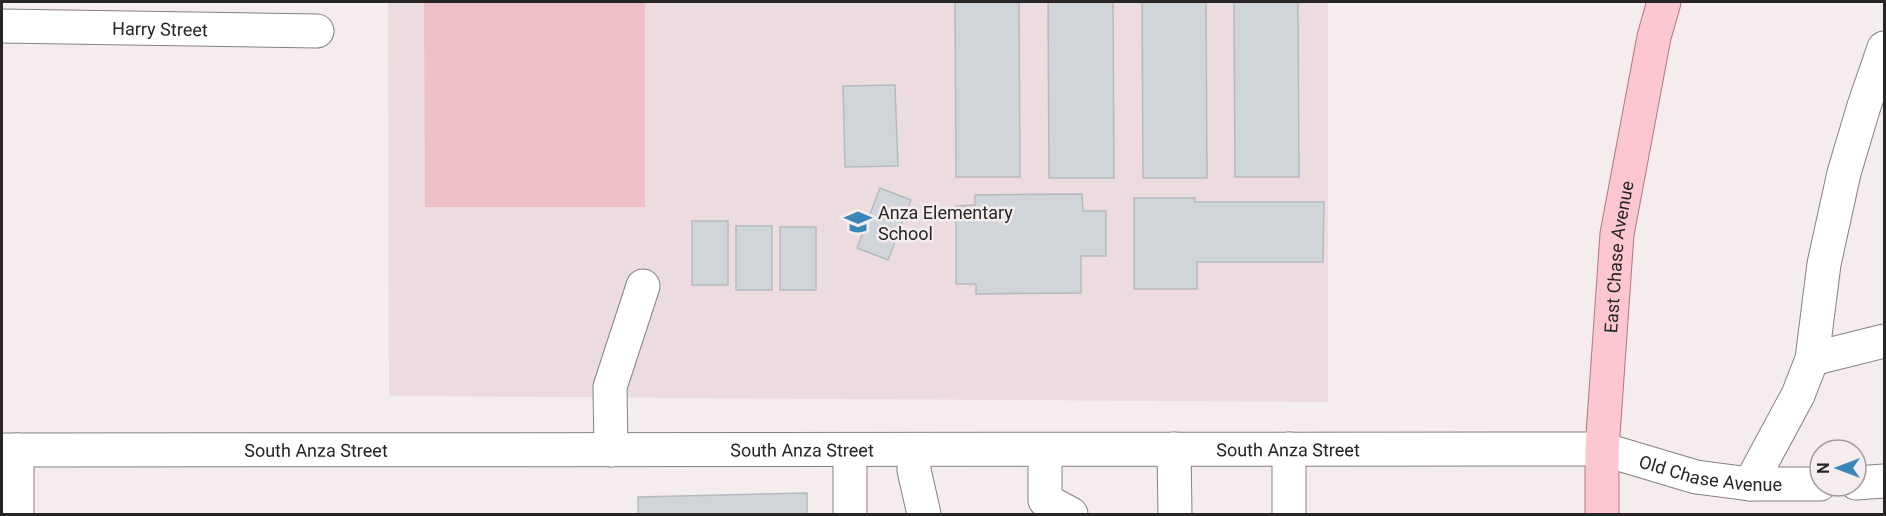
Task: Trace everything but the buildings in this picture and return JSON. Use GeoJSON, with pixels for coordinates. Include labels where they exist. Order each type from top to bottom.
{"type":"FeatureCollection","features":[{"type":"Feature","properties":{"kind":"main road","name":"East Chase Avenue"},"geometry":{"type":"LineString","coordinates":[[1602,514],[1602,449],[1617,234],[1654,37],[1664,2]]}},
{"type":"Feature","properties":{"kind":"street","name":"Harry Street"},"geometry":{"type":"LineString","coordinates":[[2,26],[317,31]]}},
{"type":"Feature","properties":{"kind":"street"},"geometry":{"type":"LineString","coordinates":[[1750,484],[1798,395],[1812,359],[1824,264],[1844,173],[1884,48]]}},
{"type":"Feature","properties":{"kind":"street"},"geometry":{"type":"LineString","coordinates":[[611,450],[610,387],[643,286]]}},
{"type":"Feature","properties":{"kind":"street"},"geometry":{"type":"LineString","coordinates":[[1812,359],[1884,341]]}},
{"type":"Feature","properties":{"kind":"street"},"geometry":{"type":"LineString","coordinates":[[1174,449],[1175,514]]}},
{"type":"Feature","properties":{"kind":"street"},"geometry":{"type":"LineString","coordinates":[[1289,449],[1289,514]]}},
{"type":"Feature","properties":{"kind":"street","name":"South Anza Street"},"geometry":{"type":"LineString","coordinates":[[9,450],[1602,449]]}},
{"type":"Feature","properties":{"kind":"street","name":"Old Chase Avenue"},"geometry":{"type":"LineString","coordinates":[[1602,449],[1696,477],[1750,484],[1808,484]]}},
{"type":"Feature","properties":{"kind":"street"},"geometry":{"type":"LineString","coordinates":[[9,450],[17,514]]}},
{"type":"Feature","properties":{"kind":"street"},"geometry":{"type":"LineString","coordinates":[[850,450],[850,514]]}},
{"type":"Feature","properties":{"kind":"street"},"geometry":{"type":"LineString","coordinates":[[914,450],[914,470],[924,514]]}},
{"type":"Feature","properties":{"kind":"street"},"geometry":{"type":"LineString","coordinates":[[1045,450],[1045,500],[1071,514]]}},
{"type":"Feature","properties":{"kind":"street"},"geometry":{"type":"LineString","coordinates":[[1868,482],[1884,481]]}},
{"type":"Feature","properties":{"kind":"shaded area","name":"Anza Elementary School"},"geometry":{"type":"Polygon","coordinates":[[[388,2],[1328,2],[1328,402],[389,396],[388,2]]]}},
{"type":"Feature","properties":{"kind":"shaded area"},"geometry":{"type":"Polygon","coordinates":[[[424,2],[645,2],[645,207],[425,207],[424,2]]]}},
{"type":"Feature","properties":{"kind":"place","name":"Anza Elementary School"},"geometry":{"type":"Point","coordinates":[858,222]}}]}
